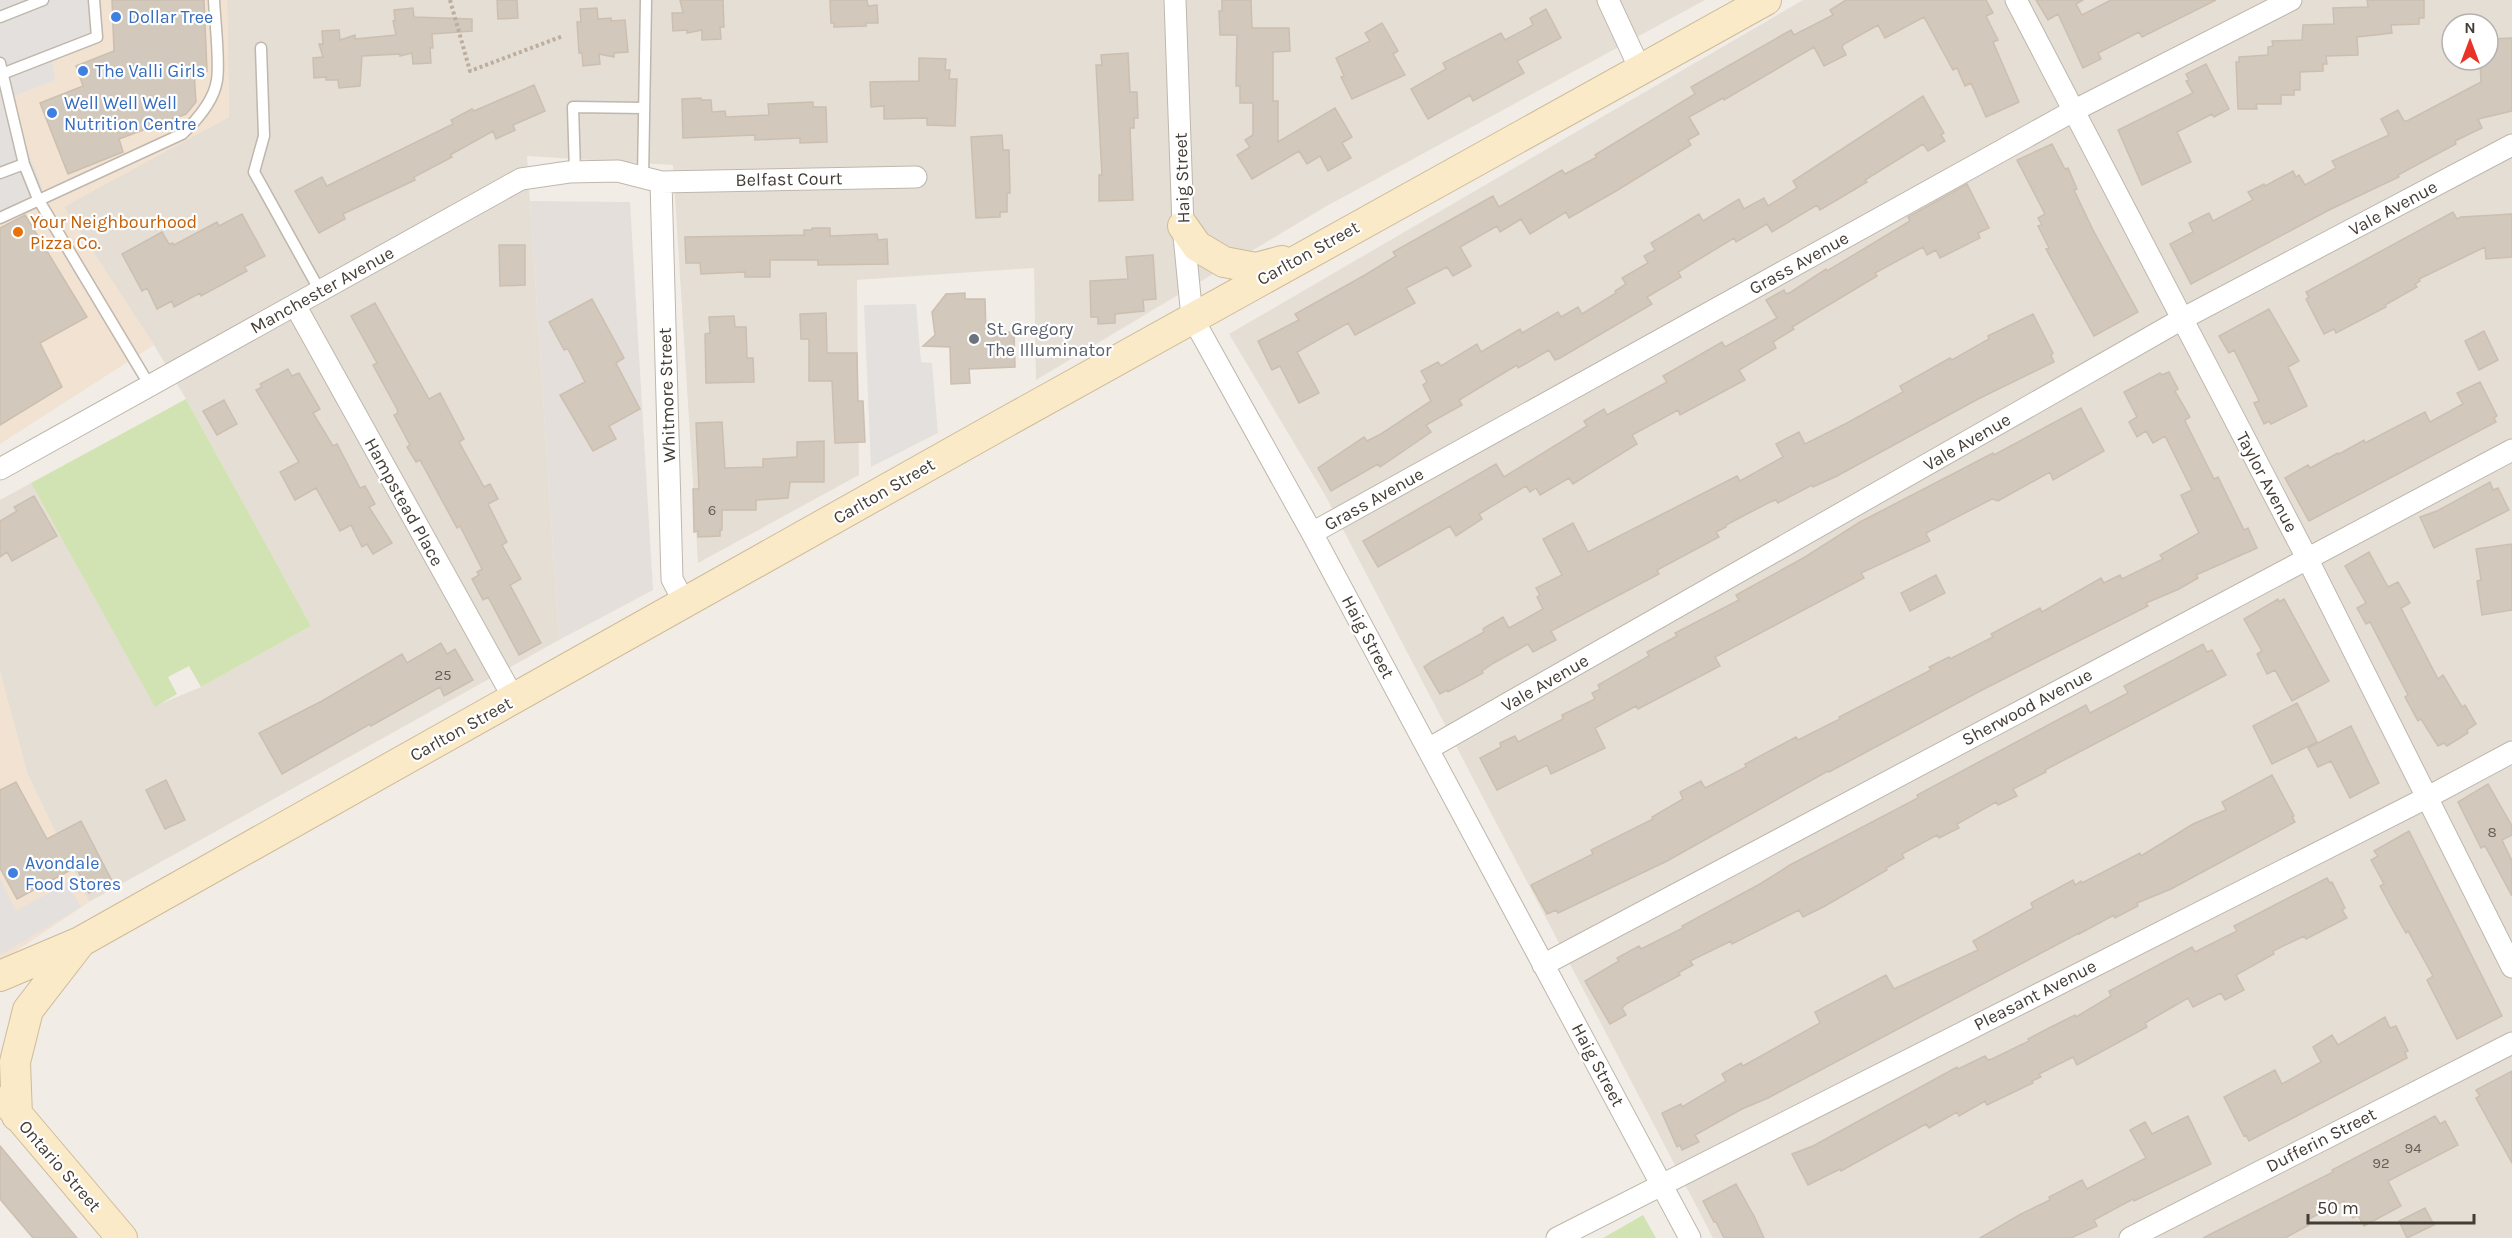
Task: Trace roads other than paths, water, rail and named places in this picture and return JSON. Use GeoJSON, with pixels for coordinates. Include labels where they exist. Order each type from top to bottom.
{"type":"FeatureCollection","features":[{"type":"Feature","properties":{"kind":"main road","name":"Carlton Street"},"geometry":{"type":"LineString","coordinates":[[0,976],[80,942],[685,604],[1192,316],[1767,0]]}},
{"type":"Feature","properties":{"kind":"main road"},"geometry":{"type":"LineString","coordinates":[[1183,226],[1197,246],[1224,262],[1256,268],[1305,254]]}},
{"type":"Feature","properties":{"kind":"main road"},"geometry":{"type":"LineString","coordinates":[[9,1105],[15,1062],[28,1010],[80,942]]}},
{"type":"Feature","properties":{"kind":"main road","name":"Ontario Street"},"geometry":{"type":"LineString","coordinates":[[9,1105],[122,1238]]}},
{"type":"Feature","properties":{"kind":"street","name":"Haig Street"},"geometry":{"type":"LineString","coordinates":[[1176,0],[1183,226],[1192,316],[1312,533],[1690,1238]]}},
{"type":"Feature","properties":{"kind":"street","name":"Taylor Avenue"},"geometry":{"type":"LineString","coordinates":[[2016,0],[2307,558],[2512,967]]}},
{"type":"Feature","properties":{"kind":"street","name":"Grass Avenue"},"geometry":{"type":"LineString","coordinates":[[1312,533],[2073,111],[2291,0]]}},
{"type":"Feature","properties":{"kind":"street"},"geometry":{"type":"LineString","coordinates":[[1613,3],[1640,69]]}},
{"type":"Feature","properties":{"kind":"street","name":"Vale Avenue"},"geometry":{"type":"LineString","coordinates":[[1428,749],[2182,320],[2512,144]]}},
{"type":"Feature","properties":{"kind":"street","name":"Manchester Avenue"},"geometry":{"type":"LineString","coordinates":[[0,469],[521,179],[575,172],[618,171],[652,180]]}},
{"type":"Feature","properties":{"kind":"street","name":"Belfast Court"},"geometry":{"type":"LineString","coordinates":[[652,180],[916,177]]}},
{"type":"Feature","properties":{"kind":"street","name":"Whitmore Street"},"geometry":{"type":"LineString","coordinates":[[652,180],[672,579],[685,604]]}},
{"type":"Feature","properties":{"kind":"street","name":"Hampstead Place"},"geometry":{"type":"LineString","coordinates":[[295,305],[514,699]]}},
{"type":"Feature","properties":{"kind":"street","name":"Sherwood Avenue"},"geometry":{"type":"LineString","coordinates":[[1543,965],[2512,450]]}},
{"type":"Feature","properties":{"kind":"street","name":"Pleasant Avenue"},"geometry":{"type":"LineString","coordinates":[[1557,1238],[2428,797],[2512,752]]}},
{"type":"Feature","properties":{"kind":"street","name":"Dufferin Street"},"geometry":{"type":"LineString","coordinates":[[2130,1238],[2512,1043]]}},
{"type":"Feature","properties":{"kind":"lane"},"geometry":{"type":"LineString","coordinates":[[0,17],[43,0]]}},
{"type":"Feature","properties":{"kind":"lane"},"geometry":{"type":"LineString","coordinates":[[2,74],[97,37],[94,0]]}},
{"type":"Feature","properties":{"kind":"lane"},"geometry":{"type":"LineString","coordinates":[[0,218],[182,134],[197,119],[210,99],[217,80],[214,0]]}},
{"type":"Feature","properties":{"kind":"lane"},"geometry":{"type":"LineString","coordinates":[[646,0],[644,108],[652,180]]}},
{"type":"Feature","properties":{"kind":"lane"},"geometry":{"type":"LineString","coordinates":[[261,48],[264,136],[254,172],[320,291]]}},
{"type":"Feature","properties":{"kind":"lane"},"geometry":{"type":"LineString","coordinates":[[0,63],[5,112],[38,200],[150,386]]}},
{"type":"Feature","properties":{"kind":"lane"},"geometry":{"type":"LineString","coordinates":[[575,172],[573,107],[644,108]]}},
{"type":"Feature","properties":{"kind":"lane"},"geometry":{"type":"LineString","coordinates":[[0,173],[24,164]]}},
{"type":"Feature","properties":{"kind":"place","name":"Dollar Tree"},"geometry":{"type":"Point","coordinates":[116,17]}},
{"type":"Feature","properties":{"kind":"place","name":"The Valli Girls"},"geometry":{"type":"Point","coordinates":[83,71]}},
{"type":"Feature","properties":{"kind":"place","name":"Well Well Well Nutrition Centre"},"geometry":{"type":"Point","coordinates":[52,113]}},
{"type":"Feature","properties":{"kind":"place","name":"Your Neighbourhood Pizza Co."},"geometry":{"type":"Point","coordinates":[18,232]}},
{"type":"Feature","properties":{"kind":"place","name":"St. Gregory The Illuminator"},"geometry":{"type":"Point","coordinates":[974,339]}},
{"type":"Feature","properties":{"kind":"place","name":"Avondale Food Stores"},"geometry":{"type":"Point","coordinates":[13,873]}}]}
